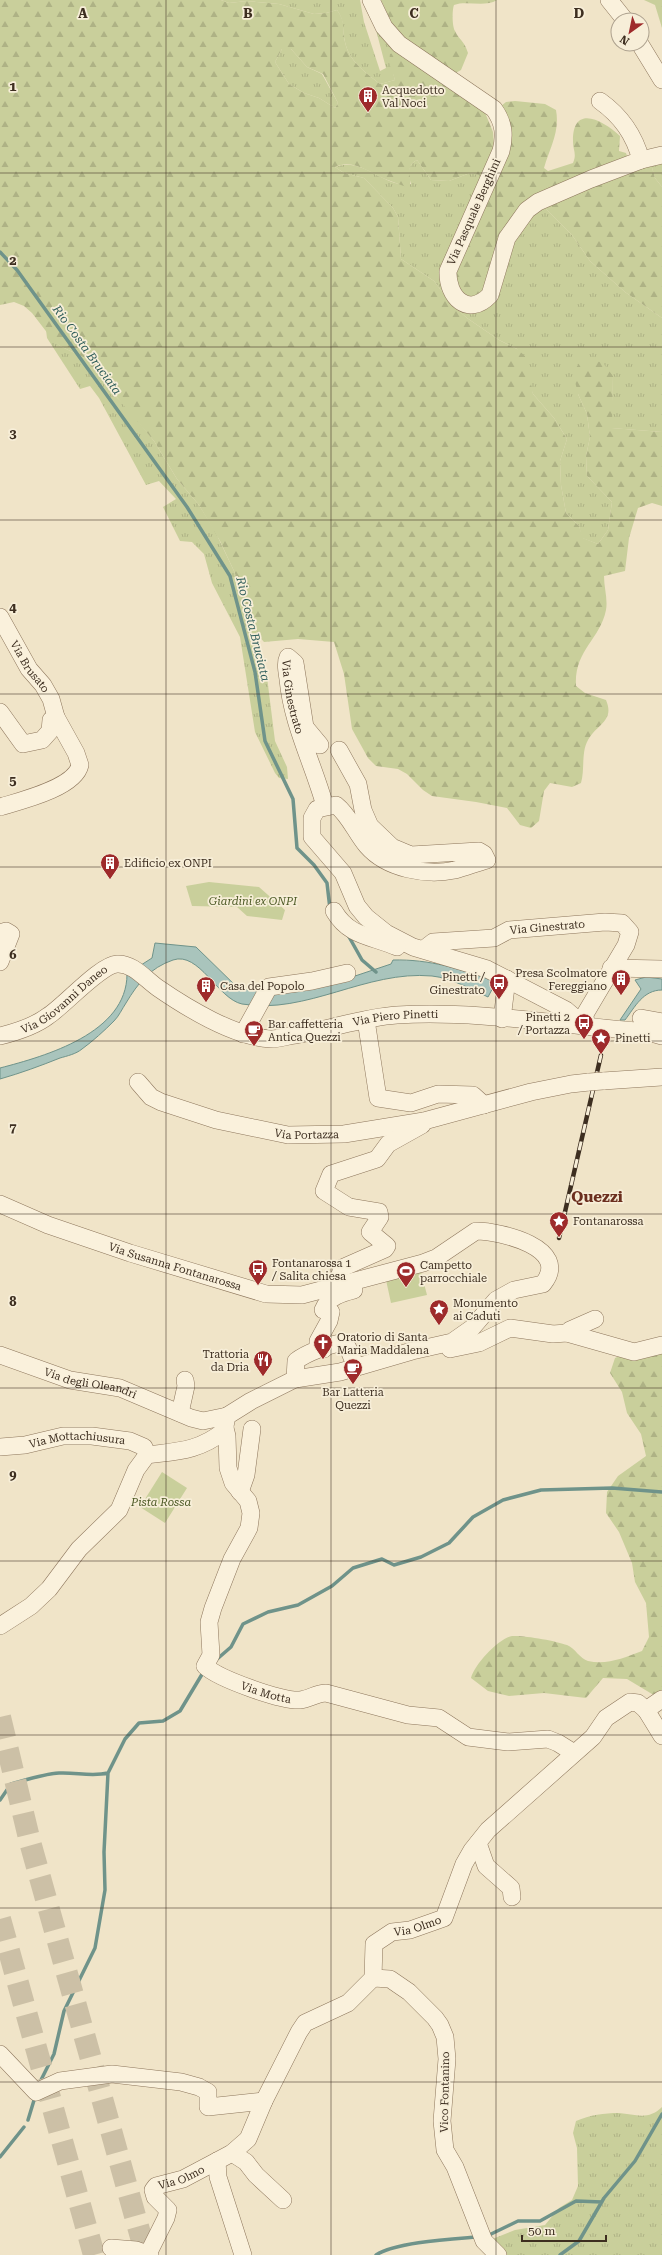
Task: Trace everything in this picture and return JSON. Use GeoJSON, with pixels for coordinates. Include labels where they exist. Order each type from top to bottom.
{"type":"FeatureCollection","features":[{"type":"Feature","properties":{"kind":"street","name":"Via Pasquale Berghini"},"geometry":{"type":"LineString","coordinates":[[371,0],[384,27],[399,44],[494,109],[501,119],[504,134],[501,151],[448,271],[450,288],[460,302],[468,305],[476,305],[484,302],[490,295],[507,238],[527,210],[538,202],[641,160],[662,155]]}},
{"type":"Feature","properties":{"kind":"street"},"geometry":{"type":"LineString","coordinates":[[609,0],[619,12]]}},
{"type":"Feature","properties":{"kind":"street"},"geometry":{"type":"LineString","coordinates":[[645,52],[662,80]]}},
{"type":"Feature","properties":{"kind":"street"},"geometry":{"type":"LineString","coordinates":[[600,101],[627,125],[637,146],[641,160]]}},
{"type":"Feature","properties":{"kind":"street","name":"Via Brusato"},"geometry":{"type":"LineString","coordinates":[[0,617],[29,669],[43,685],[51,699],[56,717],[80,761],[79,769],[73,777],[47,792],[0,807]]}},
{"type":"Feature","properties":{"kind":"street","name":"Via Ginestrato"},"geometry":{"type":"LineString","coordinates":[[320,745],[305,727],[295,663],[288,658],[286,665],[290,704],[299,734],[325,806]]}},
{"type":"Feature","properties":{"kind":"street"},"geometry":{"type":"LineString","coordinates":[[0,712],[24,744],[42,740],[50,731],[51,720],[56,717]]}},
{"type":"Feature","properties":{"kind":"street"},"geometry":{"type":"LineString","coordinates":[[338,750],[358,784],[363,810],[370,826],[392,847],[411,855],[479,851],[484,854],[487,860],[455,870],[432,872],[412,870],[395,865],[373,852],[358,835],[344,811],[336,805],[325,806],[318,809],[312,818],[312,837],[342,873],[357,906],[366,917],[386,933],[413,947],[424,949],[487,969],[566,1010],[586,1027]]}},
{"type":"Feature","properties":{"kind":"street"},"geometry":{"type":"LineString","coordinates":[[386,933],[380,936],[368,933],[345,916],[329,911],[345,927],[367,938],[385,942],[412,954],[447,961],[475,971],[487,969]]}},
{"type":"Feature","properties":{"kind":"street","name":"Via Ginestrato"},"geometry":{"type":"LineString","coordinates":[[424,949],[433,942],[494,938],[509,930],[604,922],[622,923],[630,932],[626,945],[611,968],[586,1014],[586,1027]]}},
{"type":"Feature","properties":{"kind":"street"},"geometry":{"type":"LineString","coordinates":[[0,933],[6,931],[11,934],[0,962]]}},
{"type":"Feature","properties":{"kind":"street","name":"Via Giovanni Daneo"},"geometry":{"type":"LineString","coordinates":[[0,1036],[14,1032],[48,1017],[99,973],[115,964],[128,965]]}},
{"type":"Feature","properties":{"kind":"street","name":"Via Piero Pinetti"},"geometry":{"type":"LineString","coordinates":[[128,965],[157,987],[217,1022],[243,1034],[272,1039],[316,1032],[366,1020],[409,1014],[502,1019],[648,1032],[662,1036]]}},
{"type":"Feature","properties":{"kind":"street"},"geometry":{"type":"LineString","coordinates":[[611,968],[662,969]]}},
{"type":"Feature","properties":{"kind":"street"},"geometry":{"type":"LineString","coordinates":[[243,1034],[269,987],[312,981],[347,973]]}},
{"type":"Feature","properties":{"kind":"street"},"geometry":{"type":"LineString","coordinates":[[502,1019],[507,979]]}},
{"type":"Feature","properties":{"kind":"street"},"geometry":{"type":"LineString","coordinates":[[641,1018],[662,1022]]}},
{"type":"Feature","properties":{"kind":"street"},"geometry":{"type":"LineString","coordinates":[[366,1020],[378,1098],[411,1103],[438,1094],[473,1095],[484,1105]]}},
{"type":"Feature","properties":{"kind":"street","name":"Via Portazza"},"geometry":{"type":"LineString","coordinates":[[138,1082],[151,1097],[161,1102],[223,1121],[288,1135],[344,1134],[426,1120],[558,1087],[662,1076]]}},
{"type":"Feature","properties":{"kind":"street"},"geometry":{"type":"LineString","coordinates":[[339,1284],[342,1268],[385,1249],[386,1246],[370,1232],[380,1217],[378,1211],[349,1207],[324,1191],[331,1174],[377,1159],[388,1144],[424,1124],[426,1120]]}},
{"type":"Feature","properties":{"kind":"street","name":"Via Susanna Fontanarossa"},"geometry":{"type":"LineString","coordinates":[[0,1204],[48,1225],[130,1253],[266,1294],[302,1295],[339,1284],[424,1263],[436,1258],[476,1231],[504,1234],[537,1247],[546,1255],[549,1270],[543,1284],[514,1290],[496,1300],[463,1337],[444,1344]]}},
{"type":"Feature","properties":{"kind":"street"},"geometry":{"type":"LineString","coordinates":[[324,1349],[318,1344],[318,1341],[329,1321],[331,1312],[323,1310],[325,1305],[335,1296],[362,1288],[364,1285],[363,1279]]}},
{"type":"Feature","properties":{"kind":"street"},"geometry":{"type":"LineString","coordinates":[[567,1333],[570,1330],[595,1319]]}},
{"type":"Feature","properties":{"kind":"street"},"geometry":{"type":"LineString","coordinates":[[0,1626],[31,1606],[50,1589],[79,1549],[119,1510],[136,1470],[147,1456],[198,1447],[214,1439],[224,1431],[226,1422],[250,1400],[295,1379],[340,1372],[444,1344],[449,1349],[455,1349],[479,1343],[510,1328],[553,1334],[567,1333],[634,1352],[662,1345]]}},
{"type":"Feature","properties":{"kind":"street"},"geometry":{"type":"LineString","coordinates":[[295,1379],[296,1360],[307,1354],[342,1343],[348,1348],[356,1367]]}},
{"type":"Feature","properties":{"kind":"street","name":"Via degli Oleandri"},"geometry":{"type":"LineString","coordinates":[[0,1355],[70,1380],[120,1388],[203,1421],[226,1422]]}},
{"type":"Feature","properties":{"kind":"street"},"geometry":{"type":"LineString","coordinates":[[180,1413],[186,1386],[185,1380]]}},
{"type":"Feature","properties":{"kind":"street","name":"Via Motta"},"geometry":{"type":"LineString","coordinates":[[226,1422],[228,1468],[233,1483],[248,1501],[249,1528],[232,1559],[213,1608],[209,1622],[211,1656],[207,1668],[260,1692],[299,1700],[319,1693],[326,1693],[408,1715],[439,1718],[468,1737],[508,1742],[548,1739],[558,1743],[574,1753]]}},
{"type":"Feature","properties":{"kind":"street"},"geometry":{"type":"LineString","coordinates":[[240,1492],[246,1475],[252,1429]]}},
{"type":"Feature","properties":{"kind":"street","name":"Via Mottachiusura"},"geometry":{"type":"LineString","coordinates":[[0,1447],[25,1445],[63,1436],[92,1436],[130,1441],[144,1447],[147,1456]]}},
{"type":"Feature","properties":{"kind":"street"},"geometry":{"type":"LineString","coordinates":[[662,1699],[646,1710],[662,1736]]}},
{"type":"Feature","properties":{"kind":"street","name":"Via Olmo"},"geometry":{"type":"LineString","coordinates":[[111,2248],[149,2254],[166,2218],[168,2210],[155,2197],[153,2190],[156,2186],[183,2179],[232,2153],[248,2139],[264,2101],[305,2023],[348,2003],[373,1978],[374,1944],[392,1932],[410,1930],[444,1918],[464,1864],[478,1843],[504,1814],[524,1799],[593,1737],[606,1718],[630,1702],[638,1703],[646,1710]]}},
{"type":"Feature","properties":{"kind":"street"},"geometry":{"type":"LineString","coordinates":[[478,1843],[483,1862],[511,1888],[513,1894],[512,1897]]}},
{"type":"Feature","properties":{"kind":"street","name":"Vico Fontanino"},"geometry":{"type":"LineString","coordinates":[[373,1978],[390,1979],[409,1992],[440,2025],[445,2037],[446,2059],[442,2121],[445,2150],[455,2167],[484,2241],[498,2255]]}},
{"type":"Feature","properties":{"kind":"street"},"geometry":{"type":"LineString","coordinates":[[0,2054],[36,2092],[60,2081],[112,2074],[181,2082],[200,2087],[208,2092],[208,2107],[264,2101]]}},
{"type":"Feature","properties":{"kind":"street"},"geometry":{"type":"LineString","coordinates":[[232,2153],[246,2162],[256,2175],[283,2200]]}},
{"type":"Feature","properties":{"kind":"street"},"geometry":{"type":"LineString","coordinates":[[217,2161],[218,2177],[243,2255]]}},
{"type":"Feature","properties":{"kind":"green space"},"geometry":{"type":"Polygon","coordinates":[[[0,0],[221,0],[229,3],[247,1],[279,4],[314,14],[337,10],[342,18],[345,42],[350,55],[358,66],[380,84],[395,80],[389,62],[390,54],[396,52],[484,110],[493,132],[494,146],[481,181],[479,175],[470,173],[449,181],[431,180],[417,160],[413,163],[410,169],[409,188],[355,165],[348,164],[335,167],[344,173],[364,178],[393,208],[398,217],[401,259],[434,281],[452,305],[467,318],[499,340],[517,349],[525,356],[533,394],[554,418],[567,439],[560,461],[561,485],[566,513],[579,526],[583,538],[598,544],[608,530],[612,502],[587,476],[586,456],[590,437],[587,414],[578,394],[573,373],[581,360],[602,362],[613,376],[612,428],[662,432],[662,506],[652,503],[638,508],[629,538],[625,571],[604,576],[607,602],[606,610],[603,620],[583,654],[576,674],[576,686],[585,693],[606,700],[608,707],[607,718],[588,740],[586,745],[581,783],[572,787],[550,783],[544,791],[539,821],[531,828],[520,825],[507,808],[432,796],[423,790],[407,774],[398,769],[376,766],[368,758],[352,729],[344,674],[334,642],[298,639],[264,642],[257,634],[234,571],[220,541],[199,505],[177,479],[154,441],[83,357],[60,346],[52,339],[32,313],[24,306],[14,302],[0,305],[0,0]],[[282,49],[275,62],[289,84],[304,93],[319,98],[335,108],[338,103],[323,74],[307,67],[291,49],[282,49]]]}},
{"type":"Feature","properties":{"kind":"green space"},"geometry":{"type":"Polygon","coordinates":[[[221,0],[360,0],[364,22],[380,71],[386,68],[376,30],[376,21],[396,52],[393,73],[395,80],[380,84],[363,70],[354,60],[347,49],[340,14],[337,10],[314,14],[279,4],[247,1],[229,3],[221,0]]]}},
{"type":"Feature","properties":{"kind":"green space"},"geometry":{"type":"Polygon","coordinates":[[[381,0],[497,0],[481,4],[464,3],[454,5],[453,26],[465,45],[468,53],[461,70],[454,74],[396,33],[381,0]]]}},
{"type":"Feature","properties":{"kind":"green space"},"geometry":{"type":"Polygon","coordinates":[[[644,0],[662,0],[662,28],[655,5],[644,0]]]}},
{"type":"Feature","properties":{"kind":"green space"},"geometry":{"type":"Polygon","coordinates":[[[282,49],[291,49],[307,67],[322,74],[338,103],[335,108],[319,98],[304,93],[289,84],[275,62],[282,49]]]}},
{"type":"Feature","properties":{"kind":"green space"},"geometry":{"type":"Polygon","coordinates":[[[515,101],[545,104],[556,110],[556,132],[544,168],[548,171],[573,163],[575,157],[573,142],[574,130],[578,122],[583,119],[590,118],[613,130],[620,136],[619,151],[626,153],[627,156],[624,160],[536,198],[490,286],[468,301],[454,288],[457,259],[487,195],[501,106],[506,102],[515,101]]]}},
{"type":"Feature","properties":{"kind":"green space"},"geometry":{"type":"Polygon","coordinates":[[[417,160],[431,180],[449,181],[470,173],[480,175],[509,240],[542,205],[572,235],[590,261],[625,292],[662,318],[662,432],[611,428],[613,376],[578,394],[587,414],[590,437],[586,456],[587,476],[612,502],[608,530],[598,544],[582,538],[579,526],[566,513],[561,485],[560,461],[567,439],[554,418],[533,394],[517,349],[499,340],[467,318],[452,305],[434,281],[401,259],[398,217],[393,208],[364,178],[344,173],[335,167],[345,165],[355,166],[392,182],[411,184],[409,170],[411,164],[417,160]]]}},
{"type":"Feature","properties":{"kind":"green space"},"geometry":{"type":"Polygon","coordinates":[[[662,162],[662,187],[655,178],[651,164],[662,162]]]}},
{"type":"Feature","properties":{"kind":"green space"},"geometry":{"type":"Polygon","coordinates":[[[651,164],[655,178],[662,187],[662,318],[625,292],[590,261],[572,235],[542,205],[651,164]]]}},
{"type":"Feature","properties":{"kind":"green space"},"geometry":{"type":"Polygon","coordinates":[[[46,330],[60,346],[83,357],[91,364],[110,391],[126,406],[154,441],[177,479],[199,505],[215,531],[234,571],[257,634],[262,664],[267,677],[275,741],[287,767],[288,779],[279,778],[275,773],[255,732],[240,637],[212,583],[204,554],[192,542],[180,541],[163,507],[176,499],[159,481],[146,485],[99,398],[90,386],[80,389],[47,338],[46,330]]]}},
{"type":"Feature","properties":{"kind":"green space","name":"Giardini ex ONPI"},"geometry":{"type":"Polygon","coordinates":[[[209,882],[259,887],[285,910],[282,920],[247,916],[237,907],[192,906],[186,886],[209,882]]]}},
{"type":"Feature","properties":{"kind":"green space","name":"Campetto parrocchiale"},"geometry":{"type":"Polygon","coordinates":[[[421,1272],[427,1295],[391,1303],[386,1280],[421,1272]]]}},
{"type":"Feature","properties":{"kind":"green space"},"geometry":{"type":"Polygon","coordinates":[[[662,1348],[662,1700],[627,1679],[603,1678],[586,1698],[544,1693],[509,1696],[488,1691],[471,1678],[473,1672],[482,1659],[494,1647],[506,1638],[512,1636],[532,1637],[562,1643],[573,1648],[585,1660],[595,1662],[615,1660],[642,1651],[649,1637],[646,1603],[635,1582],[632,1563],[619,1532],[606,1513],[607,1492],[618,1476],[646,1456],[641,1434],[627,1413],[622,1392],[610,1373],[615,1358],[634,1350],[662,1348]]]}},
{"type":"Feature","properties":{"kind":"green space","name":"Pista Rossa"},"geometry":{"type":"Polygon","coordinates":[[[162,1472],[187,1488],[165,1523],[140,1507],[162,1472]]]}},
{"type":"Feature","properties":{"kind":"green space"},"geometry":{"type":"Polygon","coordinates":[[[662,2107],[662,2255],[503,2255],[490,2240],[515,2230],[545,2225],[559,2208],[572,2200],[578,2186],[577,2148],[573,2133],[576,2121],[608,2113],[641,2116],[652,2114],[662,2107]]]}},
{"type":"Feature","properties":{"kind":"water"},"geometry":{"type":"Polygon","coordinates":[[[155,943],[196,947],[239,989],[275,993],[352,977],[391,964],[393,960],[432,963],[471,973],[496,982],[488,997],[461,984],[439,977],[408,976],[384,979],[290,1003],[266,1006],[242,1004],[233,1000],[191,962],[182,959],[173,960],[158,967],[145,977],[135,989],[116,1019],[80,1051],[0,1079],[0,1068],[39,1057],[60,1049],[81,1039],[99,1027],[114,1012],[123,994],[127,974],[152,958],[155,943]]]}},
{"type":"Feature","properties":{"kind":"water"},"geometry":{"type":"Polygon","coordinates":[[[646,977],[662,979],[662,990],[655,991],[645,996],[640,1000],[625,1020],[620,1020],[641,989],[635,980],[646,977]]]}},
{"type":"Feature","properties":{"kind":"waterway","name":"Rio Costa Bruciata"},"geometry":{"type":"LineString","coordinates":[[0,252],[17,270],[187,507],[230,576],[255,672],[265,741],[293,799],[297,848],[314,865],[327,883],[330,909]]}},
{"type":"Feature","properties":{"kind":"waterway","name":"Rio Costa Bruciata"},"geometry":{"type":"LineString","coordinates":[[348,935],[362,960],[376,972]]}},
{"type":"Feature","properties":{"kind":"waterway"},"geometry":{"type":"LineString","coordinates":[[216,1660],[231,1647],[243,1624],[268,1612],[298,1605],[332,1586],[353,1568],[382,1559],[394,1565],[421,1557],[449,1543],[473,1517],[503,1500],[541,1490],[612,1488],[662,1492]]}},
{"type":"Feature","properties":{"kind":"waterway"},"geometry":{"type":"LineString","coordinates":[[0,1800],[11,1784],[35,1777],[59,1773],[96,1775],[108,1773],[125,1739],[139,1723],[163,1721],[180,1711],[204,1671]]}},
{"type":"Feature","properties":{"kind":"waterway"},"geometry":{"type":"LineString","coordinates":[[39,2084],[54,2054],[64,2011],[95,1948],[105,1890],[104,1852],[108,1773]]}},
{"type":"Feature","properties":{"kind":"waterway"},"geometry":{"type":"LineString","coordinates":[[28,2120],[35,2097]]}},
{"type":"Feature","properties":{"kind":"waterway"},"geometry":{"type":"LineString","coordinates":[[560,2255],[579,2241],[604,2198],[635,2161],[662,2114]]}},
{"type":"Feature","properties":{"kind":"waterway"},"geometry":{"type":"LineString","coordinates":[[0,2157],[24,2127]]}},
{"type":"Feature","properties":{"kind":"waterway"},"geometry":{"type":"LineString","coordinates":[[487,2236],[518,2221],[540,2221],[576,2201],[602,2202]]}},
{"type":"Feature","properties":{"kind":"waterway"},"geometry":{"type":"LineString","coordinates":[[376,2255],[410,2244],[476,2237]]}},
{"type":"Feature","properties":{"kind":"tunnel"},"geometry":{"type":"LineString","coordinates":[[0,1717],[30,1842],[146,2255]]}},
{"type":"Feature","properties":{"kind":"tunnel"},"geometry":{"type":"LineString","coordinates":[[0,1919],[94,2255]]}},
{"type":"Feature","properties":{"kind":"railway"},"geometry":{"type":"LineString","coordinates":[[559,1238],[601,1055]]}},
{"type":"Feature","properties":{"kind":"place","name":"Acquedotto Val Noci"},"geometry":{"type":"Point","coordinates":[368,113]}},
{"type":"Feature","properties":{"kind":"place","name":"Edificio ex ONPI"},"geometry":{"type":"Point","coordinates":[110,880]}},
{"type":"Feature","properties":{"kind":"place","name":"Presa Scolmatore Fereggiano"},"geometry":{"type":"Point","coordinates":[621,996]}},
{"type":"Feature","properties":{"kind":"place","name":"Pinetti / Ginestrato"},"geometry":{"type":"Point","coordinates":[499,1000]}},
{"type":"Feature","properties":{"kind":"place","name":"Casa del Popolo"},"geometry":{"type":"Point","coordinates":[206,1003]}},
{"type":"Feature","properties":{"kind":"place","name":"Pinetti 2 / Portazza"},"geometry":{"type":"Point","coordinates":[584,1040]}},
{"type":"Feature","properties":{"kind":"place","name":"Bar caffetteria Antica Quezzi"},"geometry":{"type":"Point","coordinates":[254,1047]}},
{"type":"Feature","properties":{"kind":"place","name":"Pinetti"},"geometry":{"type":"Point","coordinates":[601,1055]}},
{"type":"Feature","properties":{"kind":"place","name":"Fontanarossa"},"geometry":{"type":"Point","coordinates":[559,1238]}},
{"type":"Feature","properties":{"kind":"place","name":"Fontanarossa 1 / Salita chiesa"},"geometry":{"type":"Point","coordinates":[258,1286]}},
{"type":"Feature","properties":{"kind":"place","name":"Campetto parrocchiale"},"geometry":{"type":"Point","coordinates":[406,1288]}},
{"type":"Feature","properties":{"kind":"place","name":"Monumento ai Caduti"},"geometry":{"type":"Point","coordinates":[439,1326]}},
{"type":"Feature","properties":{"kind":"place","name":"Oratorio di Santa Maria Maddalena"},"geometry":{"type":"Point","coordinates":[323,1360]}},
{"type":"Feature","properties":{"kind":"place","name":"Trattoria da Dria"},"geometry":{"type":"Point","coordinates":[263,1377]}},
{"type":"Feature","properties":{"kind":"place","name":"Bar Latteria Quezzi"},"geometry":{"type":"Point","coordinates":[353,1385]}},
{"type":"Feature","properties":{"kind":"district","name":"Quezzi"},"geometry":{"type":"Point","coordinates":[597,1197]}}]}
